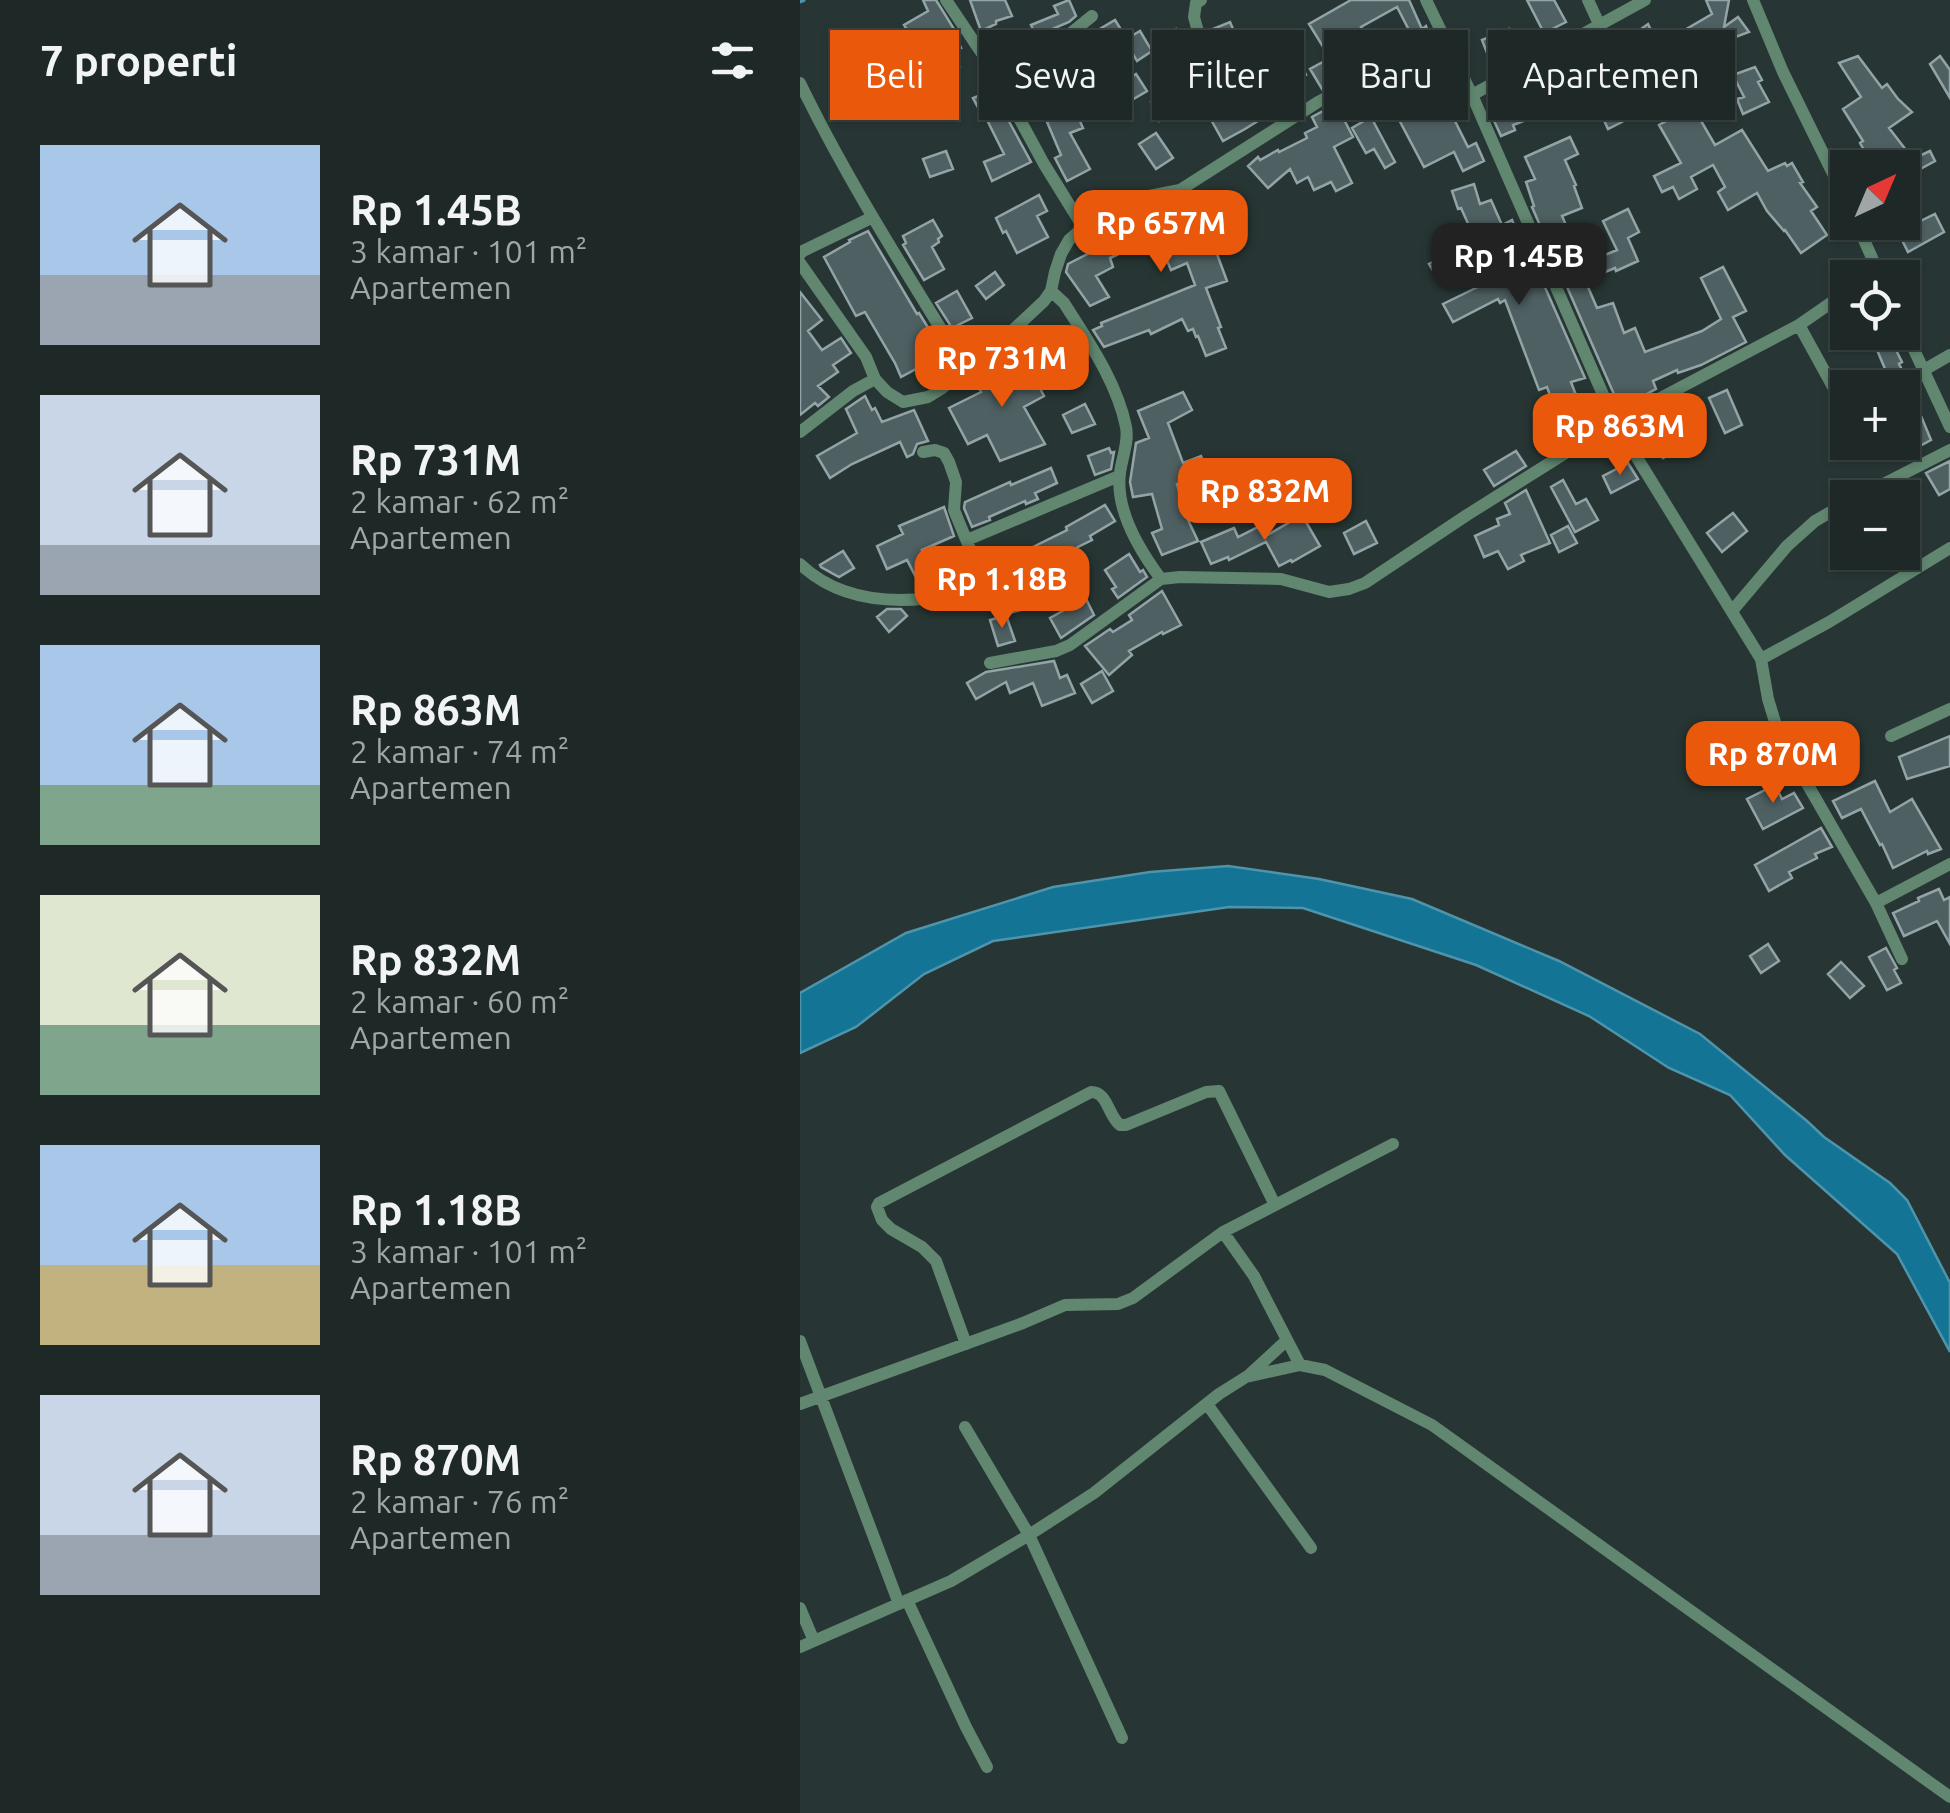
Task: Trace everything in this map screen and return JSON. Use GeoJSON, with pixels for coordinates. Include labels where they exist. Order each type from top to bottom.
{"type":"FeatureCollection","features":[{"type":"Feature","properties":{"kind":"street"},"geometry":{"type":"LineString","coordinates":[[946,0],[979,49]]}},
{"type":"Feature","properties":{"kind":"street"},"geometry":{"type":"LineString","coordinates":[[1198,30],[1194,18],[1196,3],[1201,0]]}},
{"type":"Feature","properties":{"kind":"street"},"geometry":{"type":"LineString","coordinates":[[1426,0],[1440,30]]}},
{"type":"Feature","properties":{"kind":"street"},"geometry":{"type":"LineString","coordinates":[[1588,0],[1599,24]]}},
{"type":"Feature","properties":{"kind":"street"},"geometry":{"type":"LineString","coordinates":[[1472,95],[1645,0]]}},
{"type":"Feature","properties":{"kind":"street"},"geometry":{"type":"LineString","coordinates":[[1753,0],[1782,72],[1830,168]]}},
{"type":"Feature","properties":{"kind":"street"},"geometry":{"type":"LineString","coordinates":[[1075,30],[1092,16]]}},
{"type":"Feature","properties":{"kind":"street"},"geometry":{"type":"LineString","coordinates":[[800,83],[873,217],[965,368]]}},
{"type":"Feature","properties":{"kind":"street"},"geometry":{"type":"LineString","coordinates":[[1468,87],[1614,422],[1761,659],[1778,734],[1876,903],[1902,959]]}},
{"type":"Feature","properties":{"kind":"street"},"geometry":{"type":"LineString","coordinates":[[800,263],[866,357],[875,380],[903,402],[928,397],[998,344],[1052,291],[1061,254],[1084,227],[1149,196],[1180,190],[1324,99]]}},
{"type":"Feature","properties":{"kind":"street"},"geometry":{"type":"LineString","coordinates":[[1020,120],[1084,227]]}},
{"type":"Feature","properties":{"kind":"street"},"geometry":{"type":"LineString","coordinates":[[800,254],[873,217]]}},
{"type":"Feature","properties":{"kind":"street"},"geometry":{"type":"LineString","coordinates":[[1052,291],[1064,302],[1119,398],[1127,432],[1120,491],[1131,532],[1161,579]]}},
{"type":"Feature","properties":{"kind":"street"},"geometry":{"type":"LineString","coordinates":[[990,663],[1070,645],[1161,579],[1281,579],[1329,592],[1365,583],[1614,422],[1799,325],[1830,303]]}},
{"type":"Feature","properties":{"kind":"street"},"geometry":{"type":"LineString","coordinates":[[1799,325],[1830,381]]}},
{"type":"Feature","properties":{"kind":"street"},"geometry":{"type":"LineString","coordinates":[[1914,350],[1950,427]]}},
{"type":"Feature","properties":{"kind":"street"},"geometry":{"type":"LineString","coordinates":[[1924,370],[1950,355]]}},
{"type":"Feature","properties":{"kind":"street"},"geometry":{"type":"LineString","coordinates":[[800,431],[853,391],[875,380]]}},
{"type":"Feature","properties":{"kind":"street"},"geometry":{"type":"LineString","coordinates":[[922,452],[935,450],[947,456],[956,482],[954,510],[986,588]]}},
{"type":"Feature","properties":{"kind":"street"},"geometry":{"type":"LineString","coordinates":[[1891,480],[1950,450]]}},
{"type":"Feature","properties":{"kind":"street"},"geometry":{"type":"LineString","coordinates":[[967,540],[1120,476]]}},
{"type":"Feature","properties":{"kind":"street"},"geometry":{"type":"LineString","coordinates":[[1732,611],[1788,546],[1830,513]]}},
{"type":"Feature","properties":{"kind":"street"},"geometry":{"type":"LineString","coordinates":[[1761,659],[1950,548]]}},
{"type":"Feature","properties":{"kind":"street"},"geometry":{"type":"LineString","coordinates":[[801,566],[839,589],[866,597],[905,600],[940,598],[1026,574]]}},
{"type":"Feature","properties":{"kind":"street"},"geometry":{"type":"LineString","coordinates":[[1892,736],[1950,709]]}},
{"type":"Feature","properties":{"kind":"street"},"geometry":{"type":"LineString","coordinates":[[1876,903],[1950,864]]}},
{"type":"Feature","properties":{"kind":"street"},"geometry":{"type":"LineString","coordinates":[[966,1344],[936,1261],[922,1247],[890,1229],[877,1208],[906,1188],[1091,1092],[1102,1095],[1112,1118],[1126,1125],[1206,1092],[1219,1091],[1275,1206]]}},
{"type":"Feature","properties":{"kind":"street"},"geometry":{"type":"LineString","coordinates":[[800,1404],[1065,1305],[1118,1304],[1133,1298],[1223,1232],[1393,1144]]}},
{"type":"Feature","properties":{"kind":"street"},"geometry":{"type":"LineString","coordinates":[[1223,1232],[1254,1276],[1300,1365]]}},
{"type":"Feature","properties":{"kind":"street"},"geometry":{"type":"LineString","coordinates":[[800,1647],[951,1581],[1029,1535],[1094,1493],[1206,1404],[1246,1378],[1287,1340]]}},
{"type":"Feature","properties":{"kind":"street"},"geometry":{"type":"LineString","coordinates":[[800,1341],[903,1602],[987,1766]]}},
{"type":"Feature","properties":{"kind":"street"},"geometry":{"type":"LineString","coordinates":[[1246,1378],[1300,1365],[1326,1370],[1432,1426],[1950,1797]]}},
{"type":"Feature","properties":{"kind":"street"},"geometry":{"type":"LineString","coordinates":[[1206,1404],[1311,1548]]}},
{"type":"Feature","properties":{"kind":"street"},"geometry":{"type":"LineString","coordinates":[[965,1426],[1029,1535],[1122,1738]]}},
{"type":"Feature","properties":{"kind":"street"},"geometry":{"type":"LineString","coordinates":[[800,1608],[814,1641]]}},
{"type":"Feature","properties":{"kind":"water"},"geometry":{"type":"Polygon","coordinates":[[[1228,866],[1319,879],[1412,899],[1559,961],[1700,1034],[1907,1200],[1950,1283],[1950,1352],[1897,1254],[1785,1155],[1730,1095],[1669,1068],[1589,1016],[1476,965],[1303,908],[1229,907],[993,941],[924,974],[856,1027],[800,1053],[800,993],[906,933],[1053,887],[1150,872],[1228,866]]]}},
{"type":"Feature","properties":{"kind":"building"},"geometry":{"type":"Polygon","coordinates":[[[923,0],[936,0],[954,30],[907,30],[904,25],[928,11],[923,0]]]}},
{"type":"Feature","properties":{"kind":"building"},"geometry":{"type":"Polygon","coordinates":[[[970,0],[1005,0],[1012,16],[981,30],[970,0]]]}},
{"type":"Feature","properties":{"kind":"building"},"geometry":{"type":"Polygon","coordinates":[[[1069,0],[1076,16],[1050,30],[1033,30],[1031,25],[1058,14],[1054,6],[1069,0]]]}},
{"type":"Feature","properties":{"kind":"building"},"geometry":{"type":"Polygon","coordinates":[[[1351,0],[1409,0],[1422,29],[1426,26],[1427,30],[1409,30],[1397,7],[1361,27],[1363,30],[1324,30],[1324,48],[1309,24],[1351,0]]]}},
{"type":"Feature","properties":{"kind":"building"},"geometry":{"type":"Polygon","coordinates":[[[1527,0],[1554,0],[1566,22],[1542,30],[1527,0]]]}},
{"type":"Feature","properties":{"kind":"building"},"geometry":{"type":"Polygon","coordinates":[[[1706,0],[1729,0],[1724,27],[1738,17],[1749,32],[1735,37],[1735,30],[1685,30],[1712,14],[1706,0]]]}},
{"type":"Feature","properties":{"kind":"building"},"geometry":{"type":"Polygon","coordinates":[[[1115,20],[1121,30],[1098,30],[1115,20]]]}},
{"type":"Feature","properties":{"kind":"building"},"geometry":{"type":"Polygon","coordinates":[[[1230,22],[1233,30],[1210,30],[1230,22]]]}},
{"type":"Feature","properties":{"kind":"building"},"geometry":{"type":"Polygon","coordinates":[[[1140,31],[1152,51],[1137,61],[1132,52],[1132,36],[1140,31]]]}},
{"type":"Feature","properties":{"kind":"building"},"geometry":{"type":"Polygon","coordinates":[[[1858,56],[1882,88],[1887,84],[1912,112],[1889,128],[1906,150],[1864,150],[1860,143],[1863,141],[1843,109],[1861,97],[1839,63],[1858,56]]]}},
{"type":"Feature","properties":{"kind":"building"},"geometry":{"type":"Polygon","coordinates":[[[1940,56],[1950,70],[1950,98],[1930,64],[1940,56]]]}},
{"type":"Feature","properties":{"kind":"building"},"geometry":{"type":"Polygon","coordinates":[[[1324,61],[1324,88],[1322,89],[1310,69],[1324,61]]]}},
{"type":"Feature","properties":{"kind":"building"},"geometry":{"type":"Polygon","coordinates":[[[1755,67],[1769,102],[1743,114],[1737,99],[1744,97],[1735,74],[1755,67]]]}},
{"type":"Feature","properties":{"kind":"building"},"geometry":{"type":"Polygon","coordinates":[[[1136,74],[1147,91],[1132,100],[1132,77],[1136,74]]]}},
{"type":"Feature","properties":{"kind":"building"},"geometry":{"type":"Polygon","coordinates":[[[1324,111],[1324,120],[1344,120],[1353,137],[1334,147],[1352,183],[1336,191],[1331,182],[1314,190],[1308,177],[1297,183],[1290,169],[1268,188],[1248,166],[1258,157],[1260,160],[1307,138],[1305,133],[1317,127],[1312,117],[1324,111]]]}},
{"type":"Feature","properties":{"kind":"building"},"geometry":{"type":"Polygon","coordinates":[[[987,120],[1008,120],[1031,162],[992,181],[984,162],[1004,154],[987,120]]]}},
{"type":"Feature","properties":{"kind":"building"},"geometry":{"type":"Polygon","coordinates":[[[1079,120],[1083,128],[1070,133],[1090,169],[1067,181],[1055,158],[1061,155],[1047,122],[1079,120]]]}},
{"type":"Feature","properties":{"kind":"building"},"geometry":{"type":"Polygon","coordinates":[[[1211,120],[1260,120],[1245,129],[1223,141],[1211,120]]]}},
{"type":"Feature","properties":{"kind":"building"},"geometry":{"type":"Polygon","coordinates":[[[1373,120],[1395,162],[1385,168],[1374,149],[1366,153],[1352,128],[1373,120]]]}},
{"type":"Feature","properties":{"kind":"building"},"geometry":{"type":"Polygon","coordinates":[[[1399,120],[1454,120],[1468,147],[1476,143],[1484,161],[1463,171],[1454,152],[1424,167],[1399,120]]]}},
{"type":"Feature","properties":{"kind":"building"},"geometry":{"type":"Polygon","coordinates":[[[1494,120],[1526,120],[1513,125],[1515,130],[1501,136],[1494,120]]]}},
{"type":"Feature","properties":{"kind":"building"},"geometry":{"type":"Polygon","coordinates":[[[1604,120],[1621,120],[1622,122],[1608,129],[1604,120]]]}},
{"type":"Feature","properties":{"kind":"building"},"geometry":{"type":"Polygon","coordinates":[[[1668,120],[1701,120],[1715,145],[1742,130],[1768,171],[1792,163],[1817,207],[1811,211],[1827,235],[1801,253],[1757,193],[1728,210],[1718,192],[1725,187],[1713,165],[1691,177],[1697,189],[1679,199],[1673,187],[1662,192],[1654,176],[1681,163],[1659,125],[1668,120]]]}},
{"type":"Feature","properties":{"kind":"building"},"geometry":{"type":"Polygon","coordinates":[[[1156,133],[1173,158],[1156,169],[1139,144],[1156,133]]]}},
{"type":"Feature","properties":{"kind":"building"},"geometry":{"type":"Polygon","coordinates":[[[1570,137],[1578,154],[1565,160],[1582,208],[1562,216],[1583,264],[1617,250],[1603,221],[1628,209],[1639,232],[1628,238],[1638,261],[1585,280],[1597,308],[1613,303],[1624,333],[1635,328],[1645,352],[1702,331],[1721,319],[1701,278],[1723,267],[1746,311],[1733,317],[1746,342],[1701,365],[1653,381],[1656,389],[1620,408],[1532,207],[1526,182],[1535,179],[1525,157],[1570,137]]]}},
{"type":"Feature","properties":{"kind":"building"},"geometry":{"type":"Polygon","coordinates":[[[946,151],[953,169],[930,177],[923,159],[946,151]]]}},
{"type":"Feature","properties":{"kind":"building"},"geometry":{"type":"Polygon","coordinates":[[[1930,151],[1935,161],[1920,169],[1920,156],[1930,151]]]}},
{"type":"Feature","properties":{"kind":"building"},"geometry":{"type":"Polygon","coordinates":[[[1474,184],[1480,204],[1491,200],[1502,225],[1512,220],[1518,226],[1585,378],[1571,382],[1582,411],[1596,404],[1602,416],[1555,448],[1547,433],[1561,425],[1547,387],[1539,390],[1505,300],[1500,303],[1498,299],[1453,322],[1443,304],[1488,282],[1476,255],[1437,277],[1429,264],[1475,239],[1452,191],[1474,184]]]}},
{"type":"Feature","properties":{"kind":"building"},"geometry":{"type":"Polygon","coordinates":[[[1195,192],[1223,230],[1228,227],[1237,241],[1217,254],[1227,281],[1206,288],[1226,348],[1206,356],[1198,336],[1193,329],[1188,331],[1182,319],[1151,334],[1149,330],[1104,347],[1093,330],[1101,323],[1195,285],[1187,263],[1171,270],[1165,256],[1207,240],[1192,220],[1110,258],[1113,267],[1096,276],[1109,297],[1090,306],[1066,272],[1068,264],[1103,246],[1095,231],[1143,209],[1150,220],[1181,205],[1179,202],[1195,192]]]}},
{"type":"Feature","properties":{"kind":"building"},"geometry":{"type":"Polygon","coordinates":[[[1039,195],[1047,211],[1037,216],[1048,237],[1017,253],[996,218],[1039,195]]]}},
{"type":"Feature","properties":{"kind":"building"},"geometry":{"type":"Polygon","coordinates":[[[1935,214],[1944,232],[1908,252],[1902,240],[1920,240],[1920,221],[1935,214]]]}},
{"type":"Feature","properties":{"kind":"building"},"geometry":{"type":"Polygon","coordinates":[[[933,220],[942,236],[932,247],[944,269],[924,280],[903,245],[903,236],[933,220]]]}},
{"type":"Feature","properties":{"kind":"building"},"geometry":{"type":"Polygon","coordinates":[[[868,231],[951,365],[939,373],[931,361],[901,377],[865,312],[856,316],[824,257],[868,231]]]}},
{"type":"Feature","properties":{"kind":"building"},"geometry":{"type":"Polygon","coordinates":[[[995,272],[1004,285],[986,299],[976,286],[995,272]]]}},
{"type":"Feature","properties":{"kind":"building"},"geometry":{"type":"Polygon","coordinates":[[[957,291],[972,318],[952,328],[936,303],[957,291]]]}},
{"type":"Feature","properties":{"kind":"building"},"geometry":{"type":"Polygon","coordinates":[[[800,292],[822,320],[808,331],[822,350],[841,338],[851,353],[833,365],[838,372],[818,386],[829,397],[800,415],[800,292]]]}},
{"type":"Feature","properties":{"kind":"building"},"geometry":{"type":"Polygon","coordinates":[[[1877,350],[1896,350],[1902,370],[1885,370],[1877,350]]]}},
{"type":"Feature","properties":{"kind":"building"},"geometry":{"type":"Polygon","coordinates":[[[1021,353],[1044,396],[1024,407],[1045,444],[1000,461],[987,435],[968,444],[949,408],[981,392],[975,381],[1021,353]]]}},
{"type":"Feature","properties":{"kind":"building"},"geometry":{"type":"Polygon","coordinates":[[[1727,390],[1742,425],[1725,433],[1709,398],[1727,390]]]}},
{"type":"Feature","properties":{"kind":"building"},"geometry":{"type":"Polygon","coordinates":[[[1183,392],[1192,410],[1168,423],[1183,463],[1201,456],[1208,472],[1177,484],[1180,503],[1198,541],[1162,555],[1152,533],[1162,529],[1152,494],[1133,497],[1130,482],[1136,443],[1149,438],[1138,411],[1183,392]]]}},
{"type":"Feature","properties":{"kind":"building"},"geometry":{"type":"Polygon","coordinates":[[[865,396],[882,422],[914,410],[928,441],[917,444],[907,457],[900,442],[830,478],[817,456],[857,433],[846,409],[865,396]]]}},
{"type":"Feature","properties":{"kind":"building"},"geometry":{"type":"Polygon","coordinates":[[[1085,404],[1095,424],[1072,433],[1063,415],[1085,404]]]}},
{"type":"Feature","properties":{"kind":"building"},"geometry":{"type":"Polygon","coordinates":[[[1920,414],[1931,440],[1920,446],[1920,414]]]}},
{"type":"Feature","properties":{"kind":"building"},"geometry":{"type":"Polygon","coordinates":[[[1681,423],[1691,443],[1663,458],[1652,438],[1681,423]]]}},
{"type":"Feature","properties":{"kind":"building"},"geometry":{"type":"Polygon","coordinates":[[[1109,448],[1114,452],[1111,469],[1095,475],[1088,456],[1109,448]]]}},
{"type":"Feature","properties":{"kind":"building"},"geometry":{"type":"Polygon","coordinates":[[[1516,451],[1526,466],[1494,486],[1484,470],[1516,451]]]}},
{"type":"Feature","properties":{"kind":"building"},"geometry":{"type":"Polygon","coordinates":[[[1950,461],[1950,489],[1939,495],[1926,473],[1950,461]]]}},
{"type":"Feature","properties":{"kind":"building"},"geometry":{"type":"Polygon","coordinates":[[[1282,463],[1297,486],[1274,496],[1261,476],[1282,463]]]}},
{"type":"Feature","properties":{"kind":"building"},"geometry":{"type":"Polygon","coordinates":[[[1628,463],[1638,479],[1611,493],[1603,476],[1628,463]]]}},
{"type":"Feature","properties":{"kind":"building"},"geometry":{"type":"Polygon","coordinates":[[[1051,468],[1057,483],[1035,493],[1038,499],[1026,504],[1025,501],[972,527],[965,502],[1051,468]]]}},
{"type":"Feature","properties":{"kind":"building"},"geometry":{"type":"Polygon","coordinates":[[[1563,480],[1576,504],[1586,499],[1598,520],[1575,532],[1551,487],[1563,480]]]}},
{"type":"Feature","properties":{"kind":"building"},"geometry":{"type":"Polygon","coordinates":[[[1526,490],[1550,543],[1521,555],[1524,561],[1508,569],[1498,551],[1484,557],[1475,536],[1499,525],[1497,519],[1510,514],[1505,503],[1526,490]]]}},
{"type":"Feature","properties":{"kind":"building"},"geometry":{"type":"Polygon","coordinates":[[[1105,505],[1115,521],[1090,536],[1092,540],[1064,554],[1094,615],[1061,638],[1050,618],[1068,608],[1050,567],[1036,573],[1025,551],[1105,505]]]}},
{"type":"Feature","properties":{"kind":"building"},"geometry":{"type":"Polygon","coordinates":[[[944,507],[954,536],[922,550],[936,579],[921,587],[907,560],[887,569],[877,546],[903,534],[899,526],[944,507]]]}},
{"type":"Feature","properties":{"kind":"building"},"geometry":{"type":"Polygon","coordinates":[[[1733,513],[1747,531],[1722,552],[1707,533],[1733,513]]]}},
{"type":"Feature","properties":{"kind":"building"},"geometry":{"type":"Polygon","coordinates":[[[1302,515],[1320,546],[1279,566],[1266,542],[1211,564],[1201,542],[1234,528],[1238,537],[1258,527],[1264,537],[1302,515]]]}},
{"type":"Feature","properties":{"kind":"building"},"geometry":{"type":"Polygon","coordinates":[[[1366,521],[1377,543],[1354,554],[1344,533],[1366,521]]]}},
{"type":"Feature","properties":{"kind":"building"},"geometry":{"type":"Polygon","coordinates":[[[1568,526],[1577,543],[1559,552],[1551,535],[1568,526]]]}},
{"type":"Feature","properties":{"kind":"building"},"geometry":{"type":"Polygon","coordinates":[[[843,551],[854,568],[839,577],[821,567],[820,565],[843,551]]]}},
{"type":"Feature","properties":{"kind":"building"},"geometry":{"type":"Polygon","coordinates":[[[1129,554],[1147,577],[1118,598],[1105,570],[1129,554]]]}},
{"type":"Feature","properties":{"kind":"building"},"geometry":{"type":"Polygon","coordinates":[[[1031,583],[1036,606],[1001,615],[996,594],[1031,583]]]}},
{"type":"Feature","properties":{"kind":"building"},"geometry":{"type":"Polygon","coordinates":[[[1162,591],[1181,625],[1129,651],[1132,655],[1109,675],[1085,646],[1132,620],[1129,615],[1162,591]]]}},
{"type":"Feature","properties":{"kind":"building"},"geometry":{"type":"Polygon","coordinates":[[[887,609],[901,609],[907,616],[889,632],[877,617],[887,609]]]}},
{"type":"Feature","properties":{"kind":"building"},"geometry":{"type":"Polygon","coordinates":[[[1006,615],[1015,641],[998,646],[990,620],[1006,615]]]}},
{"type":"Feature","properties":{"kind":"building"},"geometry":{"type":"Polygon","coordinates":[[[1054,661],[1060,678],[1067,675],[1075,693],[1042,706],[1033,683],[1010,693],[1006,682],[976,699],[967,683],[986,672],[1054,661]]]}},
{"type":"Feature","properties":{"kind":"building"},"geometry":{"type":"Polygon","coordinates":[[[1102,671],[1113,691],[1092,703],[1081,684],[1102,671]]]}},
{"type":"Feature","properties":{"kind":"building"},"geometry":{"type":"Polygon","coordinates":[[[1814,727],[1832,758],[1811,770],[1793,739],[1814,727]]]}},
{"type":"Feature","properties":{"kind":"building"},"geometry":{"type":"Polygon","coordinates":[[[1950,736],[1950,766],[1907,779],[1899,757],[1950,736]]]}},
{"type":"Feature","properties":{"kind":"building"},"geometry":{"type":"Polygon","coordinates":[[[1875,781],[1890,812],[1912,799],[1941,849],[1928,854],[1927,851],[1893,868],[1861,809],[1842,818],[1833,801],[1875,781]]]}},
{"type":"Feature","properties":{"kind":"building"},"geometry":{"type":"Polygon","coordinates":[[[1775,785],[1782,799],[1794,793],[1803,808],[1763,829],[1747,799],[1775,785]]]}},
{"type":"Feature","properties":{"kind":"building"},"geometry":{"type":"Polygon","coordinates":[[[1821,828],[1832,847],[1789,872],[1792,878],[1769,891],[1755,865],[1821,828]]]}},
{"type":"Feature","properties":{"kind":"building"},"geometry":{"type":"Polygon","coordinates":[[[1939,889],[1944,900],[1950,897],[1950,944],[1937,921],[1904,936],[1893,913],[1939,889]]]}},
{"type":"Feature","properties":{"kind":"building"},"geometry":{"type":"Polygon","coordinates":[[[1768,944],[1779,961],[1761,973],[1750,956],[1768,944]]]}},
{"type":"Feature","properties":{"kind":"building"},"geometry":{"type":"Polygon","coordinates":[[[1886,948],[1901,983],[1887,990],[1869,957],[1886,948]]]}},
{"type":"Feature","properties":{"kind":"building"},"geometry":{"type":"Polygon","coordinates":[[[1841,962],[1864,986],[1850,998],[1828,974],[1841,962]]]}}]}
